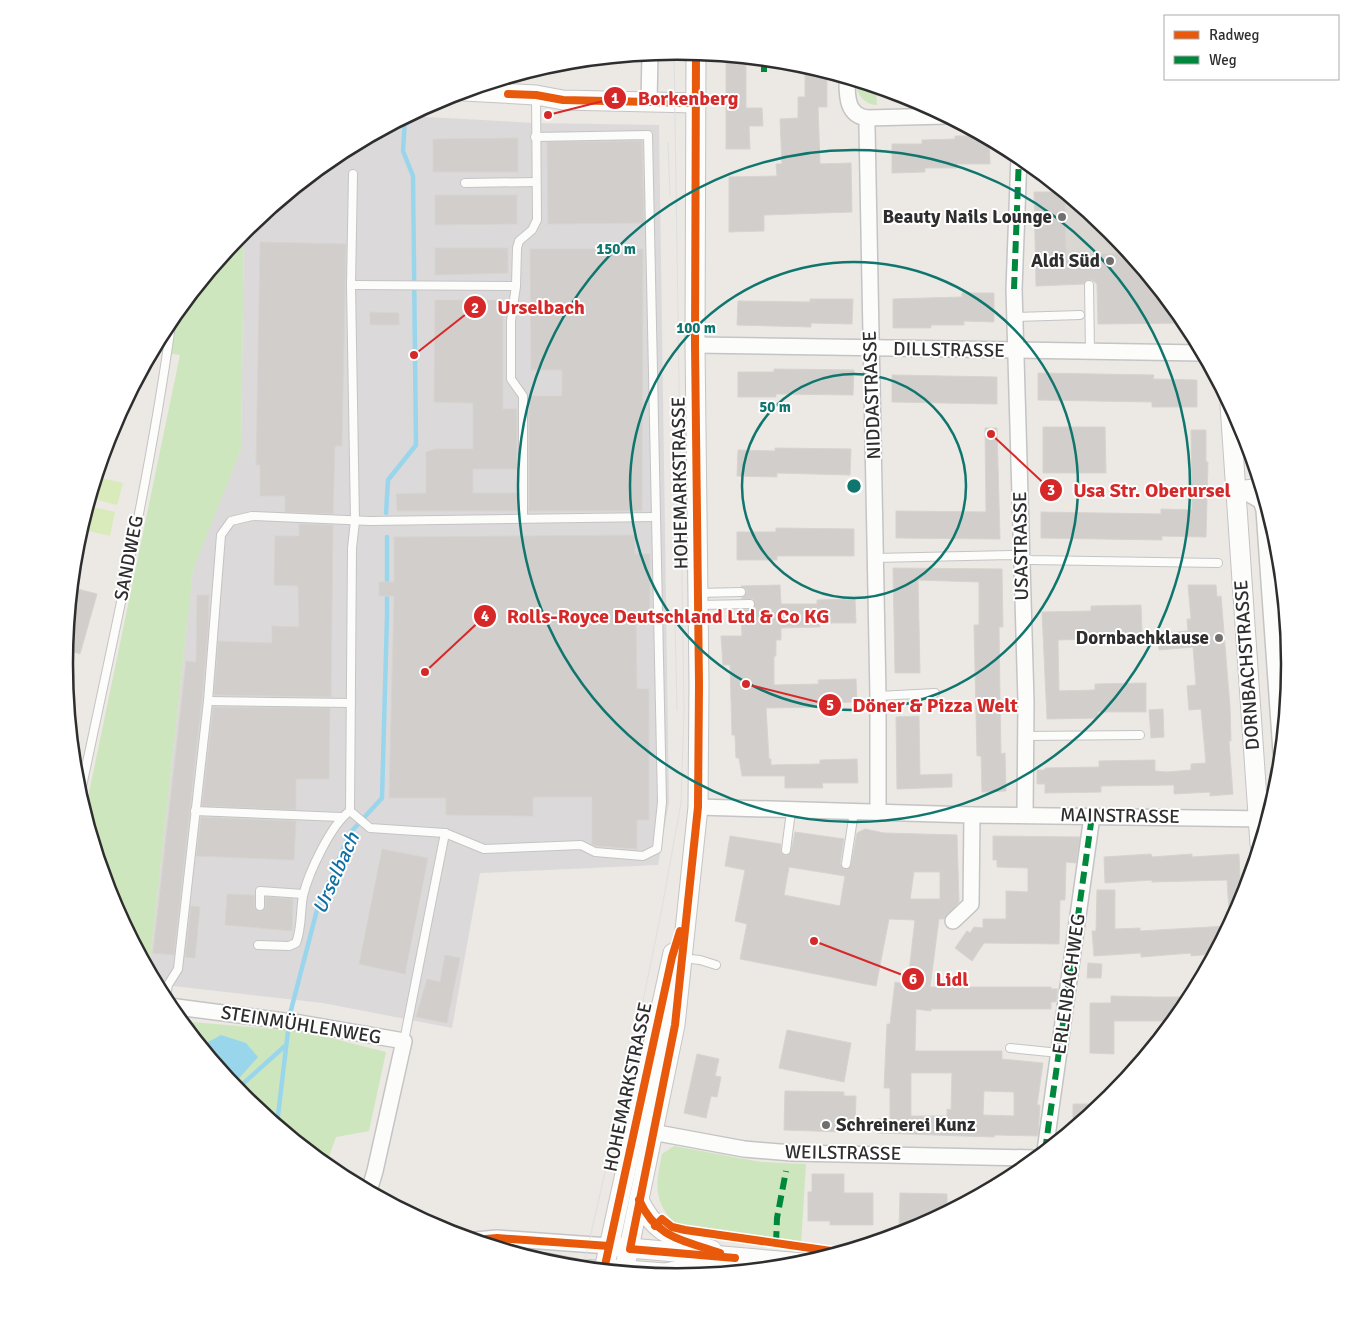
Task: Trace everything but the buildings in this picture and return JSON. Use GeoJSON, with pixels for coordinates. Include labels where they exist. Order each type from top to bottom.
{"type":"FeatureCollection","features":[{"type":"Feature","properties":{"kind":"street","name":"HOHEMARKSTRASSE"},"geometry":{"type":"LineString","coordinates":[[605,1264],[678,958],[686,911],[698,807],[695,345],[696,60]]}},
{"type":"Feature","properties":{"kind":"street"},"geometry":{"type":"LineString","coordinates":[[649,103],[650,61]]}},
{"type":"Feature","properties":{"kind":"street"},"geometry":{"type":"LineString","coordinates":[[848,85],[850,108],[857,115],[867,118],[931,116]]}},
{"type":"Feature","properties":{"kind":"street"},"geometry":{"type":"LineString","coordinates":[[483,92],[536,95],[563,100],[649,103],[695,102]]}},
{"type":"Feature","properties":{"kind":"street","name":"NIDDASTRASSE"},"geometry":{"type":"LineString","coordinates":[[867,118],[878,696],[878,812]]}},
{"type":"Feature","properties":{"kind":"street","name":"USASTRASSE"},"geometry":{"type":"LineString","coordinates":[[1019,166],[1014,316],[1026,736],[1024,815]]}},
{"type":"Feature","properties":{"kind":"street","name":"DILLSTRASSE"},"geometry":{"type":"LineString","coordinates":[[695,345],[1194,353]]}},
{"type":"Feature","properties":{"kind":"street","name":"DORNBACHSTRASSE"},"geometry":{"type":"LineString","coordinates":[[1231,424],[1262,813]]}},
{"type":"Feature","properties":{"kind":"street","name":"DORNBACHSTRASSE"},"geometry":{"type":"LineString","coordinates":[[1235,486],[1257,498]]}},
{"type":"Feature","properties":{"kind":"street","name":"DORNBACHSTRASSE"},"geometry":{"type":"LineString","coordinates":[[1270,549],[1278,606],[1281,671]]}},
{"type":"Feature","properties":{"kind":"street","name":"MAINSTRASSE"},"geometry":{"type":"LineString","coordinates":[[698,807],[972,815],[1260,818]]}},
{"type":"Feature","properties":{"kind":"street"},"geometry":{"type":"LineString","coordinates":[[954,921],[971,904],[972,815]]}},
{"type":"Feature","properties":{"kind":"street","name":"ERLENBACHWEG"},"geometry":{"type":"LineString","coordinates":[[1045,1143],[1092,816]]}},
{"type":"Feature","properties":{"kind":"street","name":"HOHEMARKSTRASSE"},"geometry":{"type":"LineString","coordinates":[[625,1266],[675,1025],[678,958]]}},
{"type":"Feature","properties":{"kind":"street","name":"STEINMÜHLENWEG"},"geometry":{"type":"LineString","coordinates":[[180,1008],[300,1023],[404,1041]]}},
{"type":"Feature","properties":{"kind":"street"},"geometry":{"type":"LineString","coordinates":[[371,1184],[404,1041]]}},
{"type":"Feature","properties":{"kind":"street","name":"WEILSTRASSE"},"geometry":{"type":"LineString","coordinates":[[652,1132],[744,1149],[792,1153],[1024,1158]]}},
{"type":"Feature","properties":{"kind":"street"},"geometry":{"type":"LineString","coordinates":[[639,1200],[646,1216],[666,1234],[734,1265]]}},
{"type":"Feature","properties":{"kind":"street"},"geometry":{"type":"LineString","coordinates":[[492,1238],[609,1246],[734,1265]]}},
{"type":"Feature","properties":{"kind":"street"},"geometry":{"type":"LineString","coordinates":[[717,1267],[734,1265]]}},
{"type":"Feature","properties":{"kind":"lane"},"geometry":{"type":"LineString","coordinates":[[523,518],[523,396],[511,378],[511,321],[519,241],[532,230],[537,220],[536,95]]}},
{"type":"Feature","properties":{"kind":"lane"},"geometry":{"type":"LineString","coordinates":[[353,174],[351,285],[354,521],[352,548],[351,703],[353,814],[370,828],[445,833],[484,849],[581,844],[595,852],[643,856],[657,848],[662,802],[648,135],[535,137]]}},
{"type":"Feature","properties":{"kind":"lane"},"geometry":{"type":"LineString","coordinates":[[465,182],[536,182]]}},
{"type":"Feature","properties":{"kind":"lane"},"geometry":{"type":"LineString","coordinates":[[351,285],[516,286]]}},
{"type":"Feature","properties":{"kind":"lane"},"geometry":{"type":"LineString","coordinates":[[1089,285],[1090,352]]}},
{"type":"Feature","properties":{"kind":"lane"},"geometry":{"type":"LineString","coordinates":[[1014,316],[1080,314]]}},
{"type":"Feature","properties":{"kind":"lane","name":"SANDWEG"},"geometry":{"type":"LineString","coordinates":[[84,777],[133,541],[170,337]]}},
{"type":"Feature","properties":{"kind":"lane"},"geometry":{"type":"LineString","coordinates":[[1235,486],[1253,484]]}},
{"type":"Feature","properties":{"kind":"lane"},"geometry":{"type":"LineString","coordinates":[[167,988],[178,969],[208,701],[221,535],[231,521],[252,516],[354,521],[655,517]]}},
{"type":"Feature","properties":{"kind":"lane"},"geometry":{"type":"LineString","coordinates":[[875,558],[1021,556],[1031,560],[1218,563]]}},
{"type":"Feature","properties":{"kind":"lane"},"geometry":{"type":"LineString","coordinates":[[698,599],[741,592]]}},
{"type":"Feature","properties":{"kind":"lane"},"geometry":{"type":"LineString","coordinates":[[698,599],[750,604]]}},
{"type":"Feature","properties":{"kind":"lane"},"geometry":{"type":"LineString","coordinates":[[878,696],[935,693]]}},
{"type":"Feature","properties":{"kind":"lane"},"geometry":{"type":"LineString","coordinates":[[208,701],[351,703]]}},
{"type":"Feature","properties":{"kind":"lane"},"geometry":{"type":"LineString","coordinates":[[1026,736],[1140,735]]}},
{"type":"Feature","properties":{"kind":"lane"},"geometry":{"type":"LineString","coordinates":[[195,811],[341,817],[353,814]]}},
{"type":"Feature","properties":{"kind":"lane"},"geometry":{"type":"LineString","coordinates":[[786,850],[791,811]]}},
{"type":"Feature","properties":{"kind":"lane"},"geometry":{"type":"LineString","coordinates":[[846,864],[854,812]]}},
{"type":"Feature","properties":{"kind":"lane"},"geometry":{"type":"LineString","coordinates":[[258,945],[289,946],[296,943],[299,935],[303,894],[326,840],[341,817]]}},
{"type":"Feature","properties":{"kind":"lane"},"geometry":{"type":"LineString","coordinates":[[404,1041],[445,833]]}},
{"type":"Feature","properties":{"kind":"lane"},"geometry":{"type":"LineString","coordinates":[[260,906],[260,891],[303,894]]}},
{"type":"Feature","properties":{"kind":"lane"},"geometry":{"type":"LineString","coordinates":[[678,958],[700,960],[716,966]]}},
{"type":"Feature","properties":{"kind":"lane"},"geometry":{"type":"LineString","coordinates":[[1010,1048],[1059,1053]]}},
{"type":"Feature","properties":{"kind":"shaded area"},"geometry":{"type":"Polygon","coordinates":[[[422,117],[535,123],[659,125],[669,802],[658,865],[480,873],[452,1028],[323,1003],[166,985],[150,959],[193,569],[241,449],[244,244],[309,185],[375,141],[422,117]]]}},
{"type":"Feature","properties":{"kind":"shaded area"},"geometry":{"type":"Polygon","coordinates":[[[1065,202],[1121,255],[1066,255],[1065,202]]]}},
{"type":"Feature","properties":{"kind":"green space"},"geometry":{"type":"Polygon","coordinates":[[[857,88],[876,94],[877,105],[865,101],[857,88]]]}},
{"type":"Feature","properties":{"kind":"green space"},"geometry":{"type":"Polygon","coordinates":[[[244,244],[241,449],[193,570],[150,959],[119,895],[105,858],[88,796],[180,355],[160,352],[198,296],[244,244]]]}},
{"type":"Feature","properties":{"kind":"green space"},"geometry":{"type":"Polygon","coordinates":[[[103,478],[123,483],[117,505],[96,500],[103,478]]]}},
{"type":"Feature","properties":{"kind":"green space"},"geometry":{"type":"Polygon","coordinates":[[[94,507],[115,512],[110,536],[89,531],[94,507]]]}},
{"type":"Feature","properties":{"kind":"green space"},"geometry":{"type":"Polygon","coordinates":[[[191,1022],[307,1032],[386,1052],[369,1131],[336,1137],[329,1157],[309,1143],[250,1091],[223,1062],[191,1022]]]}},
{"type":"Feature","properties":{"kind":"green space"},"geometry":{"type":"Polygon","coordinates":[[[674,1146],[761,1162],[806,1164],[801,1244],[676,1225],[668,1216],[659,1200],[657,1183],[662,1154],[674,1146]]]}},
{"type":"Feature","properties":{"kind":"water"},"geometry":{"type":"Polygon","coordinates":[[[221,1035],[246,1043],[258,1057],[239,1079],[207,1043],[221,1035]]]}},
{"type":"Feature","properties":{"kind":"waterway","name":"Urselbach"},"geometry":{"type":"LineString","coordinates":[[386,513],[388,480],[416,445],[413,176],[403,151],[405,125]]}},
{"type":"Feature","properties":{"kind":"waterway","name":"Urselbach"},"geometry":{"type":"LineString","coordinates":[[278,1117],[290,1014],[317,910],[350,833],[382,798],[387,616],[387,537]]}},
{"type":"Feature","properties":{"kind":"waterway"},"geometry":{"type":"LineString","coordinates":[[243,1084],[285,1046]]}},
{"type":"Feature","properties":{"kind":"tram line"},"geometry":{"type":"LineString","coordinates":[[585,1261],[632,1055],[681,803],[684,711],[674,60]]}},
{"type":"Feature","properties":{"kind":"tram line"},"geometry":{"type":"LineString","coordinates":[[668,142],[670,195]]}},
{"type":"Feature","properties":{"kind":"tram line"},"geometry":{"type":"LineString","coordinates":[[675,620],[677,710]]}},
{"type":"Feature","properties":{"kind":"marked path"},"geometry":{"type":"LineString","coordinates":[[764,66],[764,77]]}},
{"type":"Feature","properties":{"kind":"marked path"},"geometry":{"type":"LineString","coordinates":[[1014,289],[1019,166]]}},
{"type":"Feature","properties":{"kind":"marked path"},"geometry":{"type":"LineString","coordinates":[[1046,1142],[1092,816]]}},
{"type":"Feature","properties":{"kind":"marked path"},"geometry":{"type":"LineString","coordinates":[[776,1243],[777,1218],[786,1171]]}},
{"type":"Feature","properties":{"kind":"cycle path"},"geometry":{"type":"LineString","coordinates":[[696,60],[695,345],[699,684],[698,807],[675,1025],[630,1249],[735,1258]]}},
{"type":"Feature","properties":{"kind":"cycle path"},"geometry":{"type":"LineString","coordinates":[[508,94],[536,95],[563,100],[695,103]]}},
{"type":"Feature","properties":{"kind":"cycle path"},"geometry":{"type":"LineString","coordinates":[[605,1264],[672,957],[680,931]]}},
{"type":"Feature","properties":{"kind":"cycle path"},"geometry":{"type":"LineString","coordinates":[[639,1200],[654,1223],[672,1236],[720,1253]]}},
{"type":"Feature","properties":{"kind":"cycle path"},"geometry":{"type":"LineString","coordinates":[[655,1226],[662,1219],[672,1227],[685,1230],[822,1250]]}},
{"type":"Feature","properties":{"kind":"cycle path"},"geometry":{"type":"LineString","coordinates":[[492,1238],[609,1246]]}},
{"type":"Feature","properties":{"kind":"place","name":"Borkenberg"},"geometry":{"type":"Point","coordinates":[548,115]}},
{"type":"Feature","properties":{"kind":"place","name":"Beauty Nails Lounge"},"geometry":{"type":"Point","coordinates":[1062,217]}},
{"type":"Feature","properties":{"kind":"place","name":"Aldi Süd"},"geometry":{"type":"Point","coordinates":[1110,261]}},
{"type":"Feature","properties":{"kind":"place","name":"Urselbach"},"geometry":{"type":"Point","coordinates":[414,355]}},
{"type":"Feature","properties":{"kind":"place","name":"Usa Str. Oberursel"},"geometry":{"type":"Point","coordinates":[991,434]}},
{"type":"Feature","properties":{"kind":"place","name":"Dornbachklause"},"geometry":{"type":"Point","coordinates":[1219,638]}},
{"type":"Feature","properties":{"kind":"place","name":"Rolls-Royce Deutschland Ltd & Co KG"},"geometry":{"type":"Point","coordinates":[425,672]}},
{"type":"Feature","properties":{"kind":"place","name":"Döner & Pizza Welt"},"geometry":{"type":"Point","coordinates":[746,684]}},
{"type":"Feature","properties":{"kind":"place","name":"Lidl"},"geometry":{"type":"Point","coordinates":[814,941]}},
{"type":"Feature","properties":{"kind":"place","name":"Schreinerei Kunz"},"geometry":{"type":"Point","coordinates":[826,1125]}}]}
